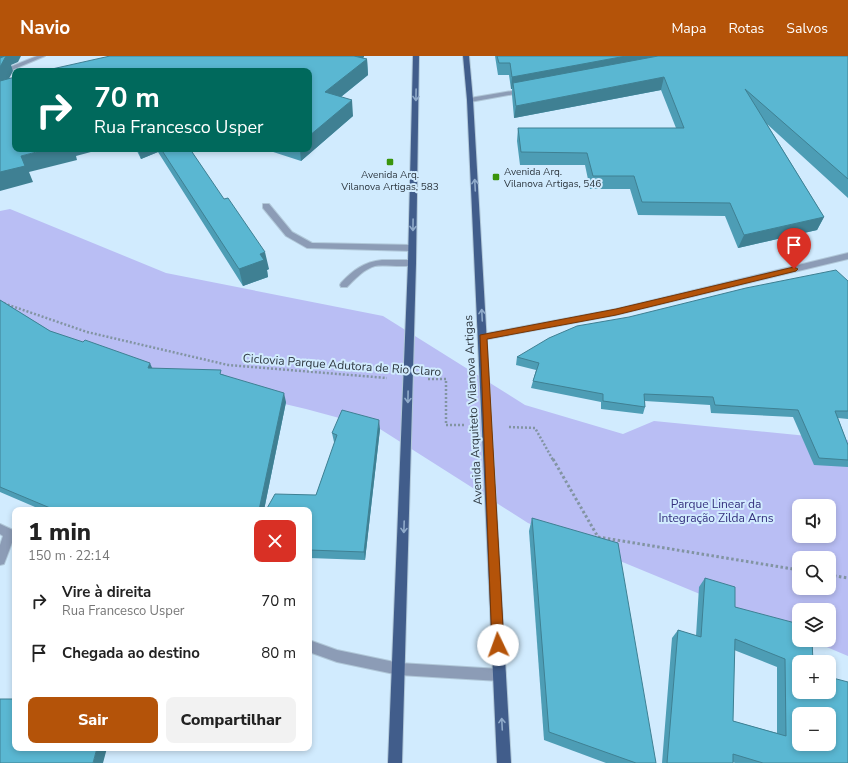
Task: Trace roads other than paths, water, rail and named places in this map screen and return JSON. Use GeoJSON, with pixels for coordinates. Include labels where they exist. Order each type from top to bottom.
{"type":"FeatureCollection","features":[{"type":"Feature","properties":{"kind":"main road"},"geometry":{"type":"LineString","coordinates":[[395,763],[412,263],[416,56]]}},
{"type":"Feature","properties":{"kind":"main road","name":"Avenida Arquiteto Vilanova Artigas"},"geometry":{"type":"LineString","coordinates":[[466,56],[470,100],[483,337],[486,426],[504,763]]}},
{"type":"Feature","properties":{"kind":"street"},"geometry":{"type":"LineString","coordinates":[[12,68],[42,56]]}},
{"type":"Feature","properties":{"kind":"street"},"geometry":{"type":"LineString","coordinates":[[0,73],[12,68]]}},
{"type":"Feature","properties":{"kind":"street"},"geometry":{"type":"LineString","coordinates":[[470,100],[529,90]]}},
{"type":"Feature","properties":{"kind":"street"},"geometry":{"type":"LineString","coordinates":[[266,206],[289,234],[298,241],[310,246],[412,248]]}},
{"type":"Feature","properties":{"kind":"street"},"geometry":{"type":"LineString","coordinates":[[483,337],[616,312],[848,256]]}},
{"type":"Feature","properties":{"kind":"street"},"geometry":{"type":"LineString","coordinates":[[344,285],[362,267],[374,263],[412,263]]}},
{"type":"Feature","properties":{"kind":"street"},"geometry":{"type":"LineString","coordinates":[[0,560],[8,533]]}},
{"type":"Feature","properties":{"kind":"street"},"geometry":{"type":"LineString","coordinates":[[312,647],[337,656],[399,669],[500,674]]}},
{"type":"Feature","properties":{"kind":"place","name":"Avenida Arq. Vilanova Artigas, 583"},"geometry":{"type":"Point","coordinates":[390,162]}},
{"type":"Feature","properties":{"kind":"place","name":"Avenida Arq. Vilanova Artigas, 546"},"geometry":{"type":"Point","coordinates":[496,177]}},
{"type":"Feature","properties":{"kind":"park label","name":"Parque Linear da Integração Zilda Arns"},"geometry":{"type":"Point","coordinates":[716,511]}}]}
